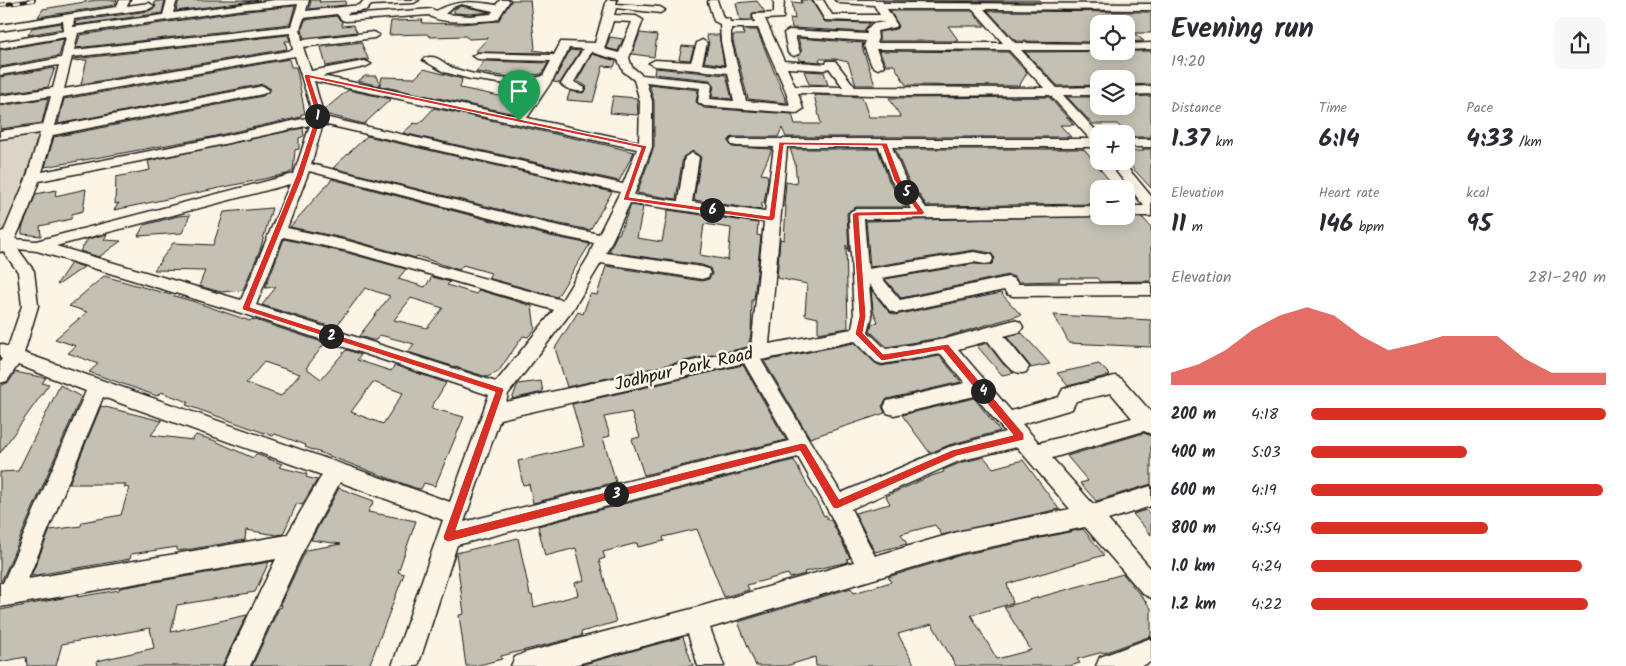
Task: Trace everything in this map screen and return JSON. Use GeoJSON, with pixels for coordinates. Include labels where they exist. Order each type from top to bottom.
{"type":"FeatureCollection","features":[{"type":"Feature","properties":{"kind":"street"},"geometry":{"type":"LineString","coordinates":[[120,10],[125,0]]}},
{"type":"Feature","properties":{"kind":"street"},"geometry":{"type":"LineString","coordinates":[[167,17],[171,1],[185,0]]}},
{"type":"Feature","properties":{"kind":"street"},"geometry":{"type":"LineString","coordinates":[[0,46],[59,36],[73,31],[167,17],[240,3],[304,0],[297,22],[298,48],[316,105],[318,119],[302,171],[246,308]]}},
{"type":"Feature","properties":{"kind":"street"},"geometry":{"type":"LineString","coordinates":[[0,72],[66,57],[297,22],[340,11],[364,8],[369,1],[414,0]]}},
{"type":"Feature","properties":{"kind":"street"},"geometry":{"type":"LineString","coordinates":[[436,16],[449,5],[461,0],[499,9]]}},
{"type":"Feature","properties":{"kind":"street"},"geometry":{"type":"LineString","coordinates":[[340,11],[346,18],[432,12],[436,16],[470,19],[494,17],[505,0]]}},
{"type":"Feature","properties":{"kind":"street"},"geometry":{"type":"LineString","coordinates":[[611,8],[638,20],[623,58],[627,69],[639,78],[706,85],[704,102],[797,109],[791,89],[758,16],[779,16],[779,0]]}},
{"type":"Feature","properties":{"kind":"street"},"geometry":{"type":"LineString","coordinates":[[818,0],[829,18],[887,18]]}},
{"type":"Feature","properties":{"kind":"street"},"geometry":{"type":"LineString","coordinates":[[840,0],[975,6],[1055,3],[1151,7]]}},
{"type":"Feature","properties":{"kind":"street"},"geometry":{"type":"LineString","coordinates":[[713,2],[718,21],[725,21],[726,41],[742,105]]}},
{"type":"Feature","properties":{"kind":"street"},"geometry":{"type":"LineString","coordinates":[[878,3],[892,25],[876,26],[871,30],[871,42],[878,66]]}},
{"type":"Feature","properties":{"kind":"street"},"geometry":{"type":"LineString","coordinates":[[54,19],[57,6]]}},
{"type":"Feature","properties":{"kind":"street"},"geometry":{"type":"LineString","coordinates":[[0,28],[149,6]]}},
{"type":"Feature","properties":{"kind":"street"},"geometry":{"type":"LineString","coordinates":[[975,6],[1090,132]]}},
{"type":"Feature","properties":{"kind":"street"},"geometry":{"type":"LineString","coordinates":[[611,8],[660,10]]}},
{"type":"Feature","properties":{"kind":"street"},"geometry":{"type":"LineString","coordinates":[[579,88],[567,84],[594,47],[611,8]]}},
{"type":"Feature","properties":{"kind":"street"},"geometry":{"type":"LineString","coordinates":[[69,17],[68,29],[73,31]]}},
{"type":"Feature","properties":{"kind":"street"},"geometry":{"type":"LineString","coordinates":[[725,25],[762,25]]}},
{"type":"Feature","properties":{"kind":"street"},"geometry":{"type":"LineString","coordinates":[[2,242],[12,233],[33,178],[73,31]]}},
{"type":"Feature","properties":{"kind":"street"},"geometry":{"type":"LineString","coordinates":[[794,53],[789,33],[833,34],[871,42],[1011,47],[1090,47]]}},
{"type":"Feature","properties":{"kind":"street"},"geometry":{"type":"LineString","coordinates":[[0,100],[57,92],[374,35]]}},
{"type":"Feature","properties":{"kind":"street"},"geometry":{"type":"LineString","coordinates":[[726,41],[740,41]]}},
{"type":"Feature","properties":{"kind":"street"},"geometry":{"type":"LineString","coordinates":[[681,82],[702,43]]}},
{"type":"Feature","properties":{"kind":"street"},"geometry":{"type":"LineString","coordinates":[[519,121],[548,78],[565,44],[594,47],[598,51],[623,58]]}},
{"type":"Feature","properties":{"kind":"street"},"geometry":{"type":"LineString","coordinates":[[1135,46],[1151,46]]}},
{"type":"Feature","properties":{"kind":"street"},"geometry":{"type":"LineString","coordinates":[[478,56],[558,58]]}},
{"type":"Feature","properties":{"kind":"street"},"geometry":{"type":"LineString","coordinates":[[429,60],[439,61],[446,69],[490,79],[523,82],[541,81],[548,78]]}},
{"type":"Feature","properties":{"kind":"street"},"geometry":{"type":"LineString","coordinates":[[655,63],[714,70],[734,70]]}},
{"type":"Feature","properties":{"kind":"street"},"geometry":{"type":"LineString","coordinates":[[306,76],[365,64]]}},
{"type":"Feature","properties":{"kind":"street"},"geometry":{"type":"LineString","coordinates":[[780,64],[828,65],[851,90]]}},
{"type":"Feature","properties":{"kind":"street"},"geometry":{"type":"LineString","coordinates":[[306,76],[644,147]]}},
{"type":"Feature","properties":{"kind":"street"},"geometry":{"type":"LineString","coordinates":[[405,666],[500,390],[566,307],[600,249],[627,194],[644,147],[646,101],[639,78]]}},
{"type":"Feature","properties":{"kind":"street"},"geometry":{"type":"LineString","coordinates":[[791,89],[1090,90]]}},
{"type":"Feature","properties":{"kind":"street"},"geometry":{"type":"LineString","coordinates":[[0,135],[46,130],[264,90]]}},
{"type":"Feature","properties":{"kind":"street"},"geometry":{"type":"LineString","coordinates":[[1135,90],[1151,90]]}},
{"type":"Feature","properties":{"kind":"street"},"geometry":{"type":"LineString","coordinates":[[33,178],[206,144],[318,119],[574,176],[627,194],[684,206],[772,218]]}},
{"type":"Feature","properties":{"kind":"street"},"geometry":{"type":"LineString","coordinates":[[737,142],[884,144],[1090,142]]}},
{"type":"Feature","properties":{"kind":"street"},"geometry":{"type":"LineString","coordinates":[[781,143],[772,218],[768,283],[754,355],[802,447],[837,505],[870,569]]}},
{"type":"Feature","properties":{"kind":"street"},"geometry":{"type":"LineString","coordinates":[[1135,143],[1151,143]]}},
{"type":"Feature","properties":{"kind":"street"},"geometry":{"type":"LineString","coordinates":[[884,144],[898,180],[922,213]]}},
{"type":"Feature","properties":{"kind":"street"},"geometry":{"type":"LineString","coordinates":[[684,206],[692,157]]}},
{"type":"Feature","properties":{"kind":"street"},"geometry":{"type":"LineString","coordinates":[[1123,170],[1151,205]]}},
{"type":"Feature","properties":{"kind":"street"},"geometry":{"type":"LineString","coordinates":[[38,246],[302,171],[550,229],[600,249],[702,273]]}},
{"type":"Feature","properties":{"kind":"street"},"geometry":{"type":"LineString","coordinates":[[1014,326],[945,346],[882,357],[861,325],[865,275],[856,214],[1090,211]]}},
{"type":"Feature","properties":{"kind":"street"},"geometry":{"type":"LineString","coordinates":[[1135,211],[1151,211]]}},
{"type":"Feature","properties":{"kind":"street"},"geometry":{"type":"LineString","coordinates":[[278,231],[348,246],[566,307]]}},
{"type":"Feature","properties":{"kind":"street"},"geometry":{"type":"LineString","coordinates":[[2,242],[38,246],[246,308],[500,390]]}},
{"type":"Feature","properties":{"kind":"street"},"geometry":{"type":"LineString","coordinates":[[0,376],[7,354],[30,306],[26,271],[2,242]]}},
{"type":"Feature","properties":{"kind":"street"},"geometry":{"type":"LineString","coordinates":[[865,275],[974,257],[985,259]]}},
{"type":"Feature","properties":{"kind":"street"},"geometry":{"type":"LineString","coordinates":[[865,275],[896,307],[1008,283],[1013,290],[1151,289]]}},
{"type":"Feature","properties":{"kind":"street","name":"Jodhpur Park Road"},"geometry":{"type":"LineString","coordinates":[[492,413],[754,355],[861,325]]}},
{"type":"Feature","properties":{"kind":"street"},"geometry":{"type":"LineString","coordinates":[[991,333],[1020,366]]}},
{"type":"Feature","properties":{"kind":"street"},"geometry":{"type":"LineString","coordinates":[[945,346],[1021,437],[1037,453],[1151,586]]}},
{"type":"Feature","properties":{"kind":"street"},"geometry":{"type":"LineString","coordinates":[[7,354],[97,388],[336,470],[456,514]]}},
{"type":"Feature","properties":{"kind":"street"},"geometry":{"type":"LineString","coordinates":[[1007,420],[1064,403],[1070,395],[1115,384],[1149,424],[1037,453]]}},
{"type":"Feature","properties":{"kind":"street"},"geometry":{"type":"LineString","coordinates":[[894,407],[981,387]]}},
{"type":"Feature","properties":{"kind":"street"},"geometry":{"type":"LineString","coordinates":[[5,594],[97,388]]}},
{"type":"Feature","properties":{"kind":"street"},"geometry":{"type":"LineString","coordinates":[[837,505],[956,453],[1021,437]]}},
{"type":"Feature","properties":{"kind":"street"},"geometry":{"type":"LineString","coordinates":[[448,537],[588,502],[642,486],[802,447]]}},
{"type":"Feature","properties":{"kind":"street"},"geometry":{"type":"LineString","coordinates":[[237,666],[294,544],[336,470]]}},
{"type":"Feature","properties":{"kind":"street"},"geometry":{"type":"LineString","coordinates":[[524,666],[696,620],[961,542],[1091,515],[1151,496]]}},
{"type":"Feature","properties":{"kind":"street"},"geometry":{"type":"LineString","coordinates":[[5,594],[294,544]]}},
{"type":"Feature","properties":{"kind":"street"},"geometry":{"type":"LineString","coordinates":[[696,620],[711,666]]}},
{"type":"Feature","properties":{"kind":"street"},"geometry":{"type":"LineString","coordinates":[[1109,666],[1151,650]]}},
{"type":"Feature","properties":{"kind":"shaded area"},"geometry":{"type":"Polygon","coordinates":[[[1053,0],[1151,0],[1151,6],[1060,6],[1053,0]]]}},
{"type":"Feature","properties":{"kind":"shaded area"},"geometry":{"type":"Polygon","coordinates":[[[43,130],[7,234],[0,226],[0,138],[43,130]]]}},
{"type":"Feature","properties":{"kind":"building"},"geometry":{"type":"Polygon","coordinates":[[[96,0],[117,0],[115,5],[38,17],[43,9],[96,0]]]}},
{"type":"Feature","properties":{"kind":"building"},"geometry":{"type":"Polygon","coordinates":[[[165,0],[162,13],[75,25],[76,21],[149,11],[156,7],[154,2],[165,0]]]}},
{"type":"Feature","properties":{"kind":"building"},"geometry":{"type":"Polygon","coordinates":[[[179,0],[260,0],[176,11],[179,0]]]}},
{"type":"Feature","properties":{"kind":"building"},"geometry":{"type":"Polygon","coordinates":[[[311,0],[320,0],[319,2],[346,1],[345,5],[309,9],[311,0]]]}},
{"type":"Feature","properties":{"kind":"building"},"geometry":{"type":"Polygon","coordinates":[[[512,0],[530,0],[535,48],[533,50],[553,53],[475,52],[488,38],[469,39],[465,36],[430,37],[426,34],[389,35],[391,21],[423,20],[422,23],[460,24],[498,21],[512,0]]]}},
{"type":"Feature","properties":{"kind":"building"},"geometry":{"type":"Polygon","coordinates":[[[801,0],[811,0],[825,22],[870,23],[865,32],[792,28],[790,18],[795,19],[792,2],[802,3],[801,0]]]}},
{"type":"Feature","properties":{"kind":"building"},"geometry":{"type":"Polygon","coordinates":[[[1040,0],[1042,2],[884,1],[1040,0]]]}},
{"type":"Feature","properties":{"kind":"building"},"geometry":{"type":"Polygon","coordinates":[[[757,1],[765,12],[752,13],[752,20],[740,20],[736,3],[757,1]]]}},
{"type":"Feature","properties":{"kind":"building"},"geometry":{"type":"Polygon","coordinates":[[[295,6],[290,24],[76,48],[80,35],[237,12],[295,6]]]}},
{"type":"Feature","properties":{"kind":"building"},"geometry":{"type":"Polygon","coordinates":[[[461,6],[490,12],[454,13],[454,9],[461,6]]]}},
{"type":"Feature","properties":{"kind":"building"},"geometry":{"type":"Polygon","coordinates":[[[890,11],[972,11],[985,26],[948,26],[959,41],[879,41],[879,32],[896,29],[899,26],[890,11]]]}},
{"type":"Feature","properties":{"kind":"building"},"geometry":{"type":"Polygon","coordinates":[[[988,11],[1151,12],[1151,33],[1135,33],[1135,15],[1090,15],[1090,42],[1016,41],[988,11]]]}},
{"type":"Feature","properties":{"kind":"building"},"geometry":{"type":"Polygon","coordinates":[[[336,16],[342,22],[342,26],[353,25],[357,32],[304,38],[302,29],[305,20],[336,16]]]}},
{"type":"Feature","properties":{"kind":"building"},"geometry":{"type":"Polygon","coordinates":[[[61,23],[62,29],[28,35],[32,28],[61,23]]]}},
{"type":"Feature","properties":{"kind":"building"},"geometry":{"type":"Polygon","coordinates":[[[743,30],[757,30],[787,103],[748,99],[733,41],[733,35],[744,35],[743,30]]]}},
{"type":"Feature","properties":{"kind":"building"},"geometry":{"type":"Polygon","coordinates":[[[640,33],[657,35],[654,57],[632,54],[640,33]]]}},
{"type":"Feature","properties":{"kind":"building"},"geometry":{"type":"Polygon","coordinates":[[[1135,34],[1144,41],[1135,42],[1135,34]]]}},
{"type":"Feature","properties":{"kind":"building"},"geometry":{"type":"Polygon","coordinates":[[[288,35],[290,41],[285,41],[287,49],[81,84],[87,60],[73,61],[74,59],[288,35]]]}},
{"type":"Feature","properties":{"kind":"building"},"geometry":{"type":"Polygon","coordinates":[[[706,35],[719,35],[724,65],[704,62],[709,43],[706,35]]]}},
{"type":"Feature","properties":{"kind":"building"},"geometry":{"type":"Polygon","coordinates":[[[610,37],[623,39],[618,51],[606,48],[610,37]]]}},
{"type":"Feature","properties":{"kind":"building"},"geometry":{"type":"Polygon","coordinates":[[[798,38],[863,43],[862,47],[875,85],[856,85],[848,62],[835,59],[819,59],[820,62],[799,60],[798,56],[802,52],[798,38]]]}},
{"type":"Feature","properties":{"kind":"building"},"geometry":{"type":"Polygon","coordinates":[[[64,39],[59,56],[0,67],[0,50],[64,39]]]}},
{"type":"Feature","properties":{"kind":"building"},"geometry":{"type":"Polygon","coordinates":[[[361,42],[369,61],[365,59],[326,66],[321,47],[361,42]]]}},
{"type":"Feature","properties":{"kind":"building"},"geometry":{"type":"Polygon","coordinates":[[[682,46],[694,47],[690,60],[679,59],[682,46]]]}},
{"type":"Feature","properties":{"kind":"building"},"geometry":{"type":"Polygon","coordinates":[[[570,50],[580,51],[560,83],[553,82],[570,50]]]}},
{"type":"Feature","properties":{"kind":"building"},"geometry":{"type":"Polygon","coordinates":[[[879,51],[1008,52],[1027,73],[1019,86],[906,85],[894,65],[886,65],[879,51]]]}},
{"type":"Feature","properties":{"kind":"building"},"geometry":{"type":"Polygon","coordinates":[[[1090,51],[1090,60],[1135,60],[1135,51],[1151,51],[1151,84],[1135,85],[1135,70],[1090,70],[1090,85],[1058,86],[1025,52],[1090,51]]]}},
{"type":"Feature","properties":{"kind":"building"},"geometry":{"type":"Polygon","coordinates":[[[592,54],[616,61],[614,67],[603,66],[593,102],[567,100],[570,91],[583,93],[587,89],[586,86],[577,81],[592,54]]]}},
{"type":"Feature","properties":{"kind":"building"},"geometry":{"type":"Polygon","coordinates":[[[289,59],[291,67],[296,67],[299,81],[305,114],[301,114],[301,117],[206,138],[45,167],[54,137],[263,96],[271,89],[263,84],[58,124],[64,99],[289,59]]]}},
{"type":"Feature","properties":{"kind":"building"},"geometry":{"type":"Polygon","coordinates":[[[484,61],[548,63],[542,74],[510,77],[476,72],[484,61]]]}},
{"type":"Feature","properties":{"kind":"building"},"geometry":{"type":"Polygon","coordinates":[[[55,68],[48,87],[0,94],[0,77],[55,68]]]}},
{"type":"Feature","properties":{"kind":"building"},"geometry":{"type":"Polygon","coordinates":[[[655,68],[726,75],[732,99],[712,97],[714,85],[710,80],[654,74],[655,68]]]}},
{"type":"Feature","properties":{"kind":"building"},"geometry":{"type":"Polygon","coordinates":[[[424,69],[462,79],[460,88],[524,101],[515,114],[380,86],[382,77],[415,78],[424,69]]]}},
{"type":"Feature","properties":{"kind":"building"},"geometry":{"type":"Polygon","coordinates":[[[804,71],[824,72],[828,85],[809,84],[804,71]]]}},
{"type":"Feature","properties":{"kind":"building"},"geometry":{"type":"Polygon","coordinates":[[[365,76],[376,76],[380,86],[358,81],[365,76]]]}},
{"type":"Feature","properties":{"kind":"building"},"geometry":{"type":"Polygon","coordinates":[[[649,84],[698,90],[696,102],[704,108],[792,114],[795,124],[821,124],[814,95],[862,97],[869,117],[901,117],[889,98],[1049,97],[1074,125],[1060,125],[1071,137],[786,137],[782,128],[778,137],[732,137],[728,141],[732,147],[772,149],[761,174],[767,175],[768,179],[761,210],[694,200],[701,157],[693,151],[683,157],[676,199],[637,193],[654,147],[654,101],[649,84]]]}},
{"type":"Feature","properties":{"kind":"building"},"geometry":{"type":"Polygon","coordinates":[[[348,90],[391,99],[364,124],[325,114],[324,110],[348,90]]]}},
{"type":"Feature","properties":{"kind":"building"},"geometry":{"type":"Polygon","coordinates":[[[613,96],[637,98],[638,115],[610,113],[613,96]]]}},
{"type":"Feature","properties":{"kind":"building"},"geometry":{"type":"Polygon","coordinates":[[[1151,96],[1151,137],[1135,137],[1135,125],[1093,124],[1067,97],[1090,97],[1090,115],[1135,115],[1135,97],[1151,96]]]}},
{"type":"Feature","properties":{"kind":"building"},"geometry":{"type":"Polygon","coordinates":[[[48,98],[42,123],[0,129],[0,106],[48,98]]]}},
{"type":"Feature","properties":{"kind":"building"},"geometry":{"type":"Polygon","coordinates":[[[434,108],[634,152],[619,181],[403,133],[414,123],[419,124],[434,108]]]}},
{"type":"Feature","properties":{"kind":"building"},"geometry":{"type":"Polygon","coordinates":[[[303,128],[304,136],[299,138],[299,149],[295,150],[293,171],[287,174],[114,210],[119,203],[115,204],[116,177],[150,170],[148,161],[303,128]]]}},
{"type":"Feature","properties":{"kind":"building"},"geometry":{"type":"Polygon","coordinates":[[[367,136],[612,192],[590,230],[550,222],[333,168],[367,136]]]}},
{"type":"Feature","properties":{"kind":"building"},"geometry":{"type":"Polygon","coordinates":[[[790,149],[878,149],[889,181],[907,207],[856,207],[847,213],[849,252],[846,245],[848,328],[818,333],[818,318],[805,315],[807,284],[777,278],[780,239],[784,240],[786,182],[797,184],[795,163],[790,149]]]}},
{"type":"Feature","properties":{"kind":"building"},"geometry":{"type":"Polygon","coordinates":[[[895,149],[1081,149],[1085,150],[1090,156],[1090,170],[1101,170],[1109,180],[1090,180],[1090,204],[927,206],[907,178],[895,149]]]}},
{"type":"Feature","properties":{"kind":"building"},"geometry":{"type":"Polygon","coordinates":[[[1142,149],[1151,149],[1151,188],[1134,170],[1135,151],[1144,151],[1142,149]]]}},
{"type":"Feature","properties":{"kind":"building"},"geometry":{"type":"Polygon","coordinates":[[[332,179],[550,236],[590,244],[557,297],[488,278],[491,273],[463,265],[459,270],[417,256],[415,258],[348,239],[290,227],[332,179]]]}},
{"type":"Feature","properties":{"kind":"building"},"geometry":{"type":"Polygon","coordinates":[[[86,189],[83,211],[72,214],[71,219],[40,226],[41,236],[22,234],[22,228],[36,194],[56,190],[55,196],[86,189]]]}},
{"type":"Feature","properties":{"kind":"building"},"geometry":{"type":"Polygon","coordinates":[[[631,205],[643,207],[637,238],[662,242],[668,210],[758,223],[757,235],[761,236],[748,347],[567,387],[555,348],[578,312],[583,314],[590,294],[597,295],[606,266],[702,281],[709,279],[712,274],[710,268],[702,265],[609,252],[617,234],[619,234],[631,205]],[[704,224],[700,255],[728,260],[731,228],[704,224]]]}},
{"type":"Feature","properties":{"kind":"building"},"geometry":{"type":"Polygon","coordinates":[[[272,208],[260,250],[243,290],[221,292],[199,286],[205,271],[154,270],[173,243],[213,245],[224,212],[272,208]]]}},
{"type":"Feature","properties":{"kind":"building"},"geometry":{"type":"Polygon","coordinates":[[[190,215],[182,233],[138,236],[144,225],[178,216],[190,215]]]}},
{"type":"Feature","properties":{"kind":"building"},"geometry":{"type":"Polygon","coordinates":[[[1090,216],[1090,225],[1135,225],[1135,218],[1143,218],[1151,227],[1151,281],[1100,282],[1097,278],[1058,278],[1060,281],[1018,282],[1015,277],[1008,275],[901,298],[885,279],[974,264],[991,265],[995,258],[991,253],[974,250],[870,267],[866,221],[1090,216]]]}},
{"type":"Feature","properties":{"kind":"building"},"geometry":{"type":"Polygon","coordinates":[[[107,234],[104,240],[121,241],[99,257],[80,251],[88,239],[107,234]]]}},
{"type":"Feature","properties":{"kind":"building"},"geometry":{"type":"Polygon","coordinates":[[[284,239],[348,253],[406,269],[398,279],[425,287],[432,277],[450,282],[447,285],[476,294],[479,290],[532,306],[535,329],[528,337],[523,336],[498,372],[487,377],[408,352],[414,344],[380,335],[376,340],[359,336],[390,296],[365,288],[335,328],[262,305],[276,287],[265,288],[284,239]],[[411,298],[394,320],[427,328],[443,308],[411,298]]]}},
{"type":"Feature","properties":{"kind":"building"},"geometry":{"type":"Polygon","coordinates":[[[71,263],[84,267],[58,285],[57,284],[71,263]]]}},
{"type":"Feature","properties":{"kind":"building"},"geometry":{"type":"Polygon","coordinates":[[[104,276],[192,301],[250,321],[252,319],[325,343],[306,368],[321,379],[345,351],[348,350],[361,355],[357,360],[391,371],[394,366],[397,366],[446,383],[431,408],[464,417],[435,486],[424,483],[421,489],[415,488],[305,447],[306,445],[275,434],[273,436],[186,405],[188,402],[161,392],[157,396],[89,372],[98,364],[68,353],[76,346],[55,339],[87,312],[69,306],[104,276]],[[264,362],[246,383],[281,396],[300,374],[264,362]],[[373,382],[351,412],[383,424],[403,393],[373,382]]]}},
{"type":"Feature","properties":{"kind":"building"},"geometry":{"type":"Polygon","coordinates":[[[871,290],[889,312],[895,315],[1001,293],[1021,315],[945,337],[887,347],[870,331],[872,324],[878,322],[873,310],[871,290]]]}},
{"type":"Feature","properties":{"kind":"building"},"geometry":{"type":"Polygon","coordinates":[[[1054,315],[1151,320],[1151,347],[1069,343],[1054,315]]]}},
{"type":"Feature","properties":{"kind":"building"},"geometry":{"type":"Polygon","coordinates":[[[1022,333],[1050,364],[1030,368],[1007,337],[1022,333]]]}},
{"type":"Feature","properties":{"kind":"building"},"geometry":{"type":"Polygon","coordinates":[[[854,343],[875,363],[881,366],[940,356],[961,382],[887,399],[882,406],[885,413],[810,438],[764,361],[854,343]]]}},
{"type":"Feature","properties":{"kind":"building"},"geometry":{"type":"Polygon","coordinates":[[[987,343],[1003,364],[1014,373],[1002,375],[977,346],[987,343]]]}},
{"type":"Feature","properties":{"kind":"building"},"geometry":{"type":"Polygon","coordinates":[[[1099,364],[1110,375],[1068,386],[1057,373],[1099,364]]]}},
{"type":"Feature","properties":{"kind":"building"},"geometry":{"type":"Polygon","coordinates":[[[743,365],[786,440],[644,475],[632,439],[640,437],[631,412],[604,417],[610,436],[603,438],[616,482],[533,503],[529,484],[523,485],[518,461],[584,446],[572,404],[743,365]]]}},
{"type":"Feature","properties":{"kind":"building"},"geometry":{"type":"Polygon","coordinates":[[[15,372],[46,378],[42,383],[49,384],[0,453],[0,386],[9,382],[15,372]]]}},
{"type":"Feature","properties":{"kind":"building"},"geometry":{"type":"Polygon","coordinates":[[[541,381],[543,392],[512,399],[518,384],[541,381]]]}},
{"type":"Feature","properties":{"kind":"building"},"geometry":{"type":"Polygon","coordinates":[[[60,385],[81,397],[0,581],[0,472],[18,471],[60,385]]]}},
{"type":"Feature","properties":{"kind":"building"},"geometry":{"type":"Polygon","coordinates":[[[974,398],[1000,431],[949,445],[930,453],[902,415],[974,398]]]}},
{"type":"Feature","properties":{"kind":"building"},"geometry":{"type":"Polygon","coordinates":[[[101,406],[162,421],[151,435],[192,440],[196,435],[213,440],[253,458],[256,454],[282,464],[279,467],[307,474],[306,477],[317,480],[302,505],[297,503],[283,534],[277,535],[246,530],[245,540],[177,551],[177,547],[131,554],[130,559],[31,576],[50,530],[81,526],[82,522],[121,515],[129,488],[124,487],[126,484],[69,484],[101,406]]]}},
{"type":"Feature","properties":{"kind":"building"},"geometry":{"type":"Polygon","coordinates":[[[1144,433],[1151,436],[1151,484],[1096,501],[1080,483],[1088,481],[1067,456],[1144,433]]]}},
{"type":"Feature","properties":{"kind":"building"},"geometry":{"type":"Polygon","coordinates":[[[984,457],[993,468],[1023,460],[1059,509],[942,535],[935,525],[901,534],[907,544],[875,552],[855,513],[890,504],[886,496],[944,472],[943,470],[960,463],[984,457]]]}},
{"type":"Feature","properties":{"kind":"building"},"geometry":{"type":"Polygon","coordinates":[[[794,460],[824,516],[826,515],[828,520],[831,520],[850,558],[847,559],[848,562],[804,572],[805,574],[790,578],[788,574],[747,585],[749,590],[724,597],[697,529],[663,537],[664,541],[638,547],[637,543],[603,552],[605,558],[599,560],[616,622],[581,632],[582,636],[501,656],[502,659],[475,666],[466,666],[459,615],[464,614],[456,553],[518,538],[534,607],[578,595],[575,583],[584,580],[576,548],[545,556],[538,526],[794,460]]]}},
{"type":"Feature","properties":{"kind":"building"},"geometry":{"type":"Polygon","coordinates":[[[339,488],[374,501],[368,512],[416,521],[398,572],[404,574],[369,666],[252,666],[279,608],[282,607],[281,603],[306,550],[341,544],[311,540],[339,488]]]}},
{"type":"Feature","properties":{"kind":"building"},"geometry":{"type":"Polygon","coordinates":[[[1146,510],[1151,515],[1151,535],[1133,514],[1146,510]]]}},
{"type":"Feature","properties":{"kind":"building"},"geometry":{"type":"Polygon","coordinates":[[[1083,529],[1104,555],[1007,584],[1013,603],[971,615],[997,659],[1031,650],[1004,607],[1123,574],[1151,608],[1151,636],[1104,653],[1077,659],[1080,663],[1070,666],[956,666],[932,624],[898,634],[915,666],[816,666],[815,657],[786,666],[756,666],[738,622],[851,588],[854,593],[891,582],[888,577],[961,555],[1083,529]]]}},
{"type":"Feature","properties":{"kind":"building"},"geometry":{"type":"Polygon","coordinates":[[[269,562],[255,592],[177,605],[171,632],[247,615],[222,666],[98,666],[97,661],[154,648],[150,628],[62,644],[56,666],[27,666],[26,657],[0,662],[0,610],[269,562]]]}},
{"type":"Feature","properties":{"kind":"building"},"geometry":{"type":"Polygon","coordinates":[[[683,637],[693,666],[577,666],[683,637]]]}},
{"type":"Feature","properties":{"kind":"railway"},"geometry":{"type":"LineString","coordinates":[[0,5],[34,0]]}},
{"type":"Feature","properties":{"kind":"route"},"geometry":{"type":"LineString","coordinates":[[306,76],[519,121],[644,147],[625,198],[772,218],[781,143],[884,144],[898,180],[922,213],[856,214],[862,316],[859,334],[882,357],[945,346],[1021,437],[956,453],[837,505],[802,447],[642,486],[588,502],[448,537],[500,390],[246,308],[304,166],[318,119],[316,105],[306,76]]}}]}
